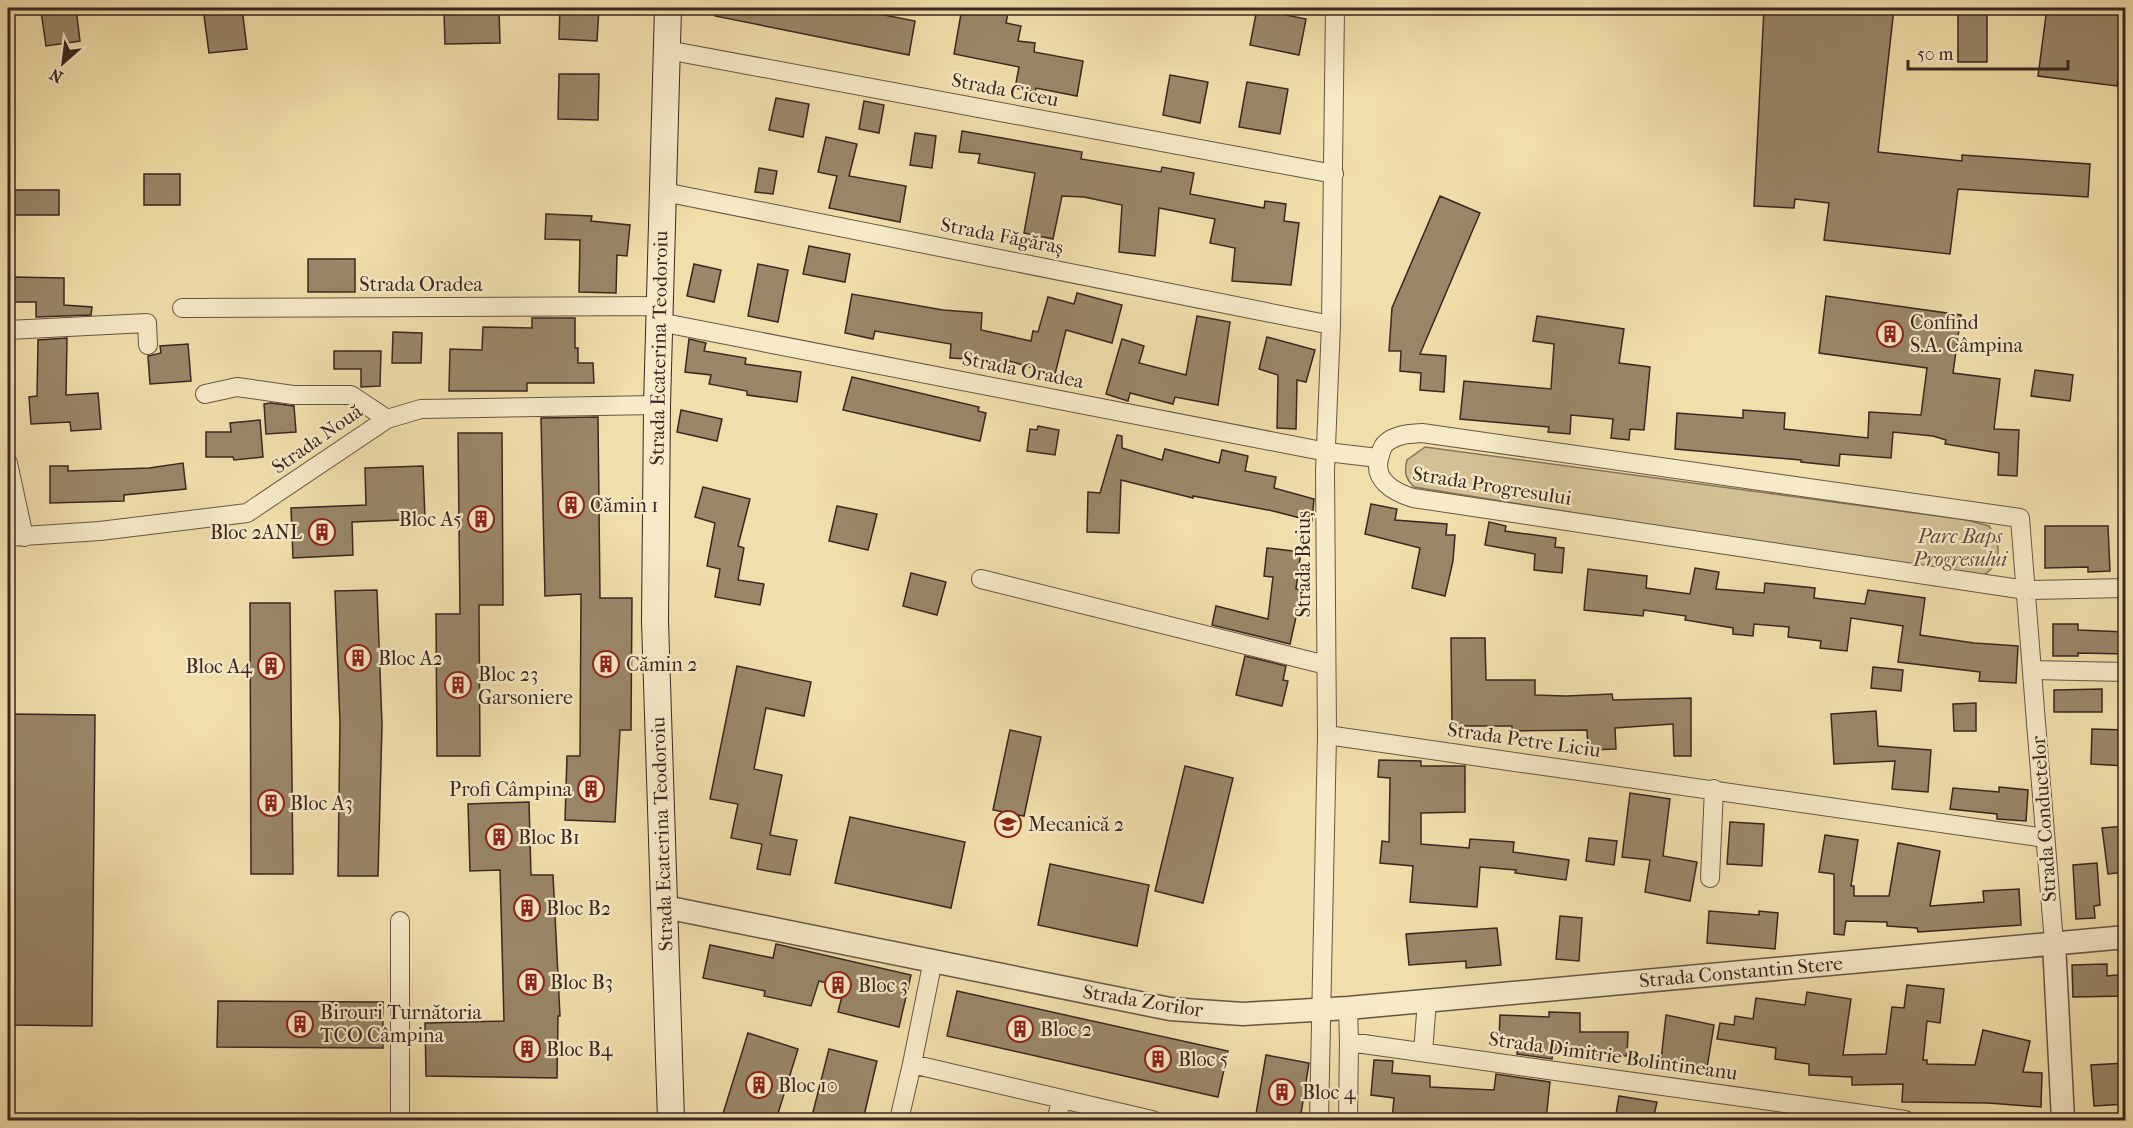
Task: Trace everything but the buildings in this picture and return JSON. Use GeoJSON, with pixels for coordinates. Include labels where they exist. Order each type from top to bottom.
{"type":"FeatureCollection","features":[{"type":"Feature","properties":{"kind":"main road","name":"Strada Ecaterina Teodoroiu"},"geometry":{"type":"LineString","coordinates":[[668,8],[657,405],[655,621],[671,1120]]}},
{"type":"Feature","properties":{"kind":"street","name":"Strada Beiuș"},"geometry":{"type":"LineString","coordinates":[[1319,1120],[1327,735],[1327,452],[1334,174],[1335,8]]}},
{"type":"Feature","properties":{"kind":"street","name":"Strada Ciceu"},"geometry":{"type":"LineString","coordinates":[[667,50],[1334,174]]}},
{"type":"Feature","properties":{"kind":"street","name":"Strada Făgăraș"},"geometry":{"type":"LineString","coordinates":[[664,192],[1331,325]]}},
{"type":"Feature","properties":{"kind":"street","name":"Strada Oradea"},"geometry":{"type":"LineString","coordinates":[[182,308],[660,314],[1327,452],[1378,458]]}},
{"type":"Feature","properties":{"kind":"street"},"geometry":{"type":"LineString","coordinates":[[8,330],[147,323],[148,345]]}},
{"type":"Feature","properties":{"kind":"street"},"geometry":{"type":"LineString","coordinates":[[205,394],[237,387],[293,395],[351,395],[387,419]]}},
{"type":"Feature","properties":{"kind":"street","name":"Strada Nouă"},"geometry":{"type":"LineString","coordinates":[[16,537],[100,531],[247,513],[387,419],[421,409],[657,405]]}},
{"type":"Feature","properties":{"kind":"street","name":"Strada Progresului"},"geometry":{"type":"LineString","coordinates":[[2020,518],[1422,433],[1400,435],[1384,444],[1378,458],[1379,472],[1384,483],[1396,493],[1413,498],[2026,590],[2126,588]]}},
{"type":"Feature","properties":{"kind":"street"},"geometry":{"type":"LineString","coordinates":[[8,463],[16,537]]}},
{"type":"Feature","properties":{"kind":"street","name":"Strada Conductelor"},"geometry":{"type":"LineString","coordinates":[[2020,518],[2054,943],[2063,1120]]}},
{"type":"Feature","properties":{"kind":"street"},"geometry":{"type":"LineString","coordinates":[[981,579],[1326,666]]}},
{"type":"Feature","properties":{"kind":"street"},"geometry":{"type":"LineString","coordinates":[[2032,670],[2126,672]]}},
{"type":"Feature","properties":{"kind":"street","name":"Strada Petre Liciu"},"geometry":{"type":"LineString","coordinates":[[1327,735],[2044,838]]}},
{"type":"Feature","properties":{"kind":"street"},"geometry":{"type":"LineString","coordinates":[[1710,878],[1714,789]]}},
{"type":"Feature","properties":{"kind":"street","name":"Strada Zorilor"},"geometry":{"type":"LineString","coordinates":[[665,908],[1170,1009],[1243,1014],[1353,1008]]}},
{"type":"Feature","properties":{"kind":"street"},"geometry":{"type":"LineString","coordinates":[[400,921],[400,1120]]}},
{"type":"Feature","properties":{"kind":"street","name":"Strada Constantin Stere"},"geometry":{"type":"LineString","coordinates":[[1353,1008],[2126,937]]}},
{"type":"Feature","properties":{"kind":"street"},"geometry":{"type":"LineString","coordinates":[[899,1120],[933,960]]}},
{"type":"Feature","properties":{"kind":"street"},"geometry":{"type":"LineString","coordinates":[[1423,1052],[1427,1001]]}},
{"type":"Feature","properties":{"kind":"street"},"geometry":{"type":"LineString","coordinates":[[1348,1120],[1349,1042],[1353,1008]]}},
{"type":"Feature","properties":{"kind":"street","name":"Strada Dimitrie Bolintineanu"},"geometry":{"type":"LineString","coordinates":[[1349,1042],[1905,1120]]}},
{"type":"Feature","properties":{"kind":"street"},"geometry":{"type":"LineString","coordinates":[[912,1064],[1152,1120]]}},
{"type":"Feature","properties":{"kind":"street"},"geometry":{"type":"LineString","coordinates":[[1056,1120],[1062,1099]]}},
{"type":"Feature","properties":{"kind":"green space","name":"Parc Baps Progresului"},"geometry":{"type":"Polygon","coordinates":[[[1425,447],[1967,520],[1989,526],[1997,541],[1998,555],[1992,568],[1978,578],[1414,487],[1406,475],[1407,460],[1425,447]]]}},
{"type":"Feature","properties":{"kind":"place","name":"Confind S.A. Câmpina"},"geometry":{"type":"Point","coordinates":[1890,334]}},
{"type":"Feature","properties":{"kind":"place","name":"Cămin 1"},"geometry":{"type":"Point","coordinates":[571,505]}},
{"type":"Feature","properties":{"kind":"place","name":"Bloc A5"},"geometry":{"type":"Point","coordinates":[481,519]}},
{"type":"Feature","properties":{"kind":"place","name":"Bloc 2ANL"},"geometry":{"type":"Point","coordinates":[322,532]}},
{"type":"Feature","properties":{"kind":"place","name":"Bloc A2"},"geometry":{"type":"Point","coordinates":[358,658]}},
{"type":"Feature","properties":{"kind":"place","name":"Cămin 2"},"geometry":{"type":"Point","coordinates":[606,664]}},
{"type":"Feature","properties":{"kind":"place","name":"Bloc A4"},"geometry":{"type":"Point","coordinates":[271,666]}},
{"type":"Feature","properties":{"kind":"place","name":"Bloc 23 Garsoniere"},"geometry":{"type":"Point","coordinates":[458,685]}},
{"type":"Feature","properties":{"kind":"place","name":"Profi Câmpina"},"geometry":{"type":"Point","coordinates":[591,789]}},
{"type":"Feature","properties":{"kind":"place","name":"Bloc A3"},"geometry":{"type":"Point","coordinates":[271,803]}},
{"type":"Feature","properties":{"kind":"place","name":"Mecanică 2"},"geometry":{"type":"Point","coordinates":[1008,824]}},
{"type":"Feature","properties":{"kind":"place","name":"Bloc B1"},"geometry":{"type":"Point","coordinates":[499,837]}},
{"type":"Feature","properties":{"kind":"place","name":"Bloc B2"},"geometry":{"type":"Point","coordinates":[527,908]}},
{"type":"Feature","properties":{"kind":"place","name":"Bloc B3"},"geometry":{"type":"Point","coordinates":[531,982]}},
{"type":"Feature","properties":{"kind":"place","name":"Bloc 3"},"geometry":{"type":"Point","coordinates":[838,985]}},
{"type":"Feature","properties":{"kind":"place","name":"Birouri Turnătoria TCO Câmpina"},"geometry":{"type":"Point","coordinates":[300,1024]}},
{"type":"Feature","properties":{"kind":"place","name":"Bloc 2"},"geometry":{"type":"Point","coordinates":[1020,1029]}},
{"type":"Feature","properties":{"kind":"place","name":"Bloc B4"},"geometry":{"type":"Point","coordinates":[527,1049]}},
{"type":"Feature","properties":{"kind":"place","name":"Bloc 5"},"geometry":{"type":"Point","coordinates":[1158,1059]}},
{"type":"Feature","properties":{"kind":"place","name":"Bloc 10"},"geometry":{"type":"Point","coordinates":[759,1085]}},
{"type":"Feature","properties":{"kind":"place","name":"Bloc 4"},"geometry":{"type":"Point","coordinates":[1282,1092]}}]}
